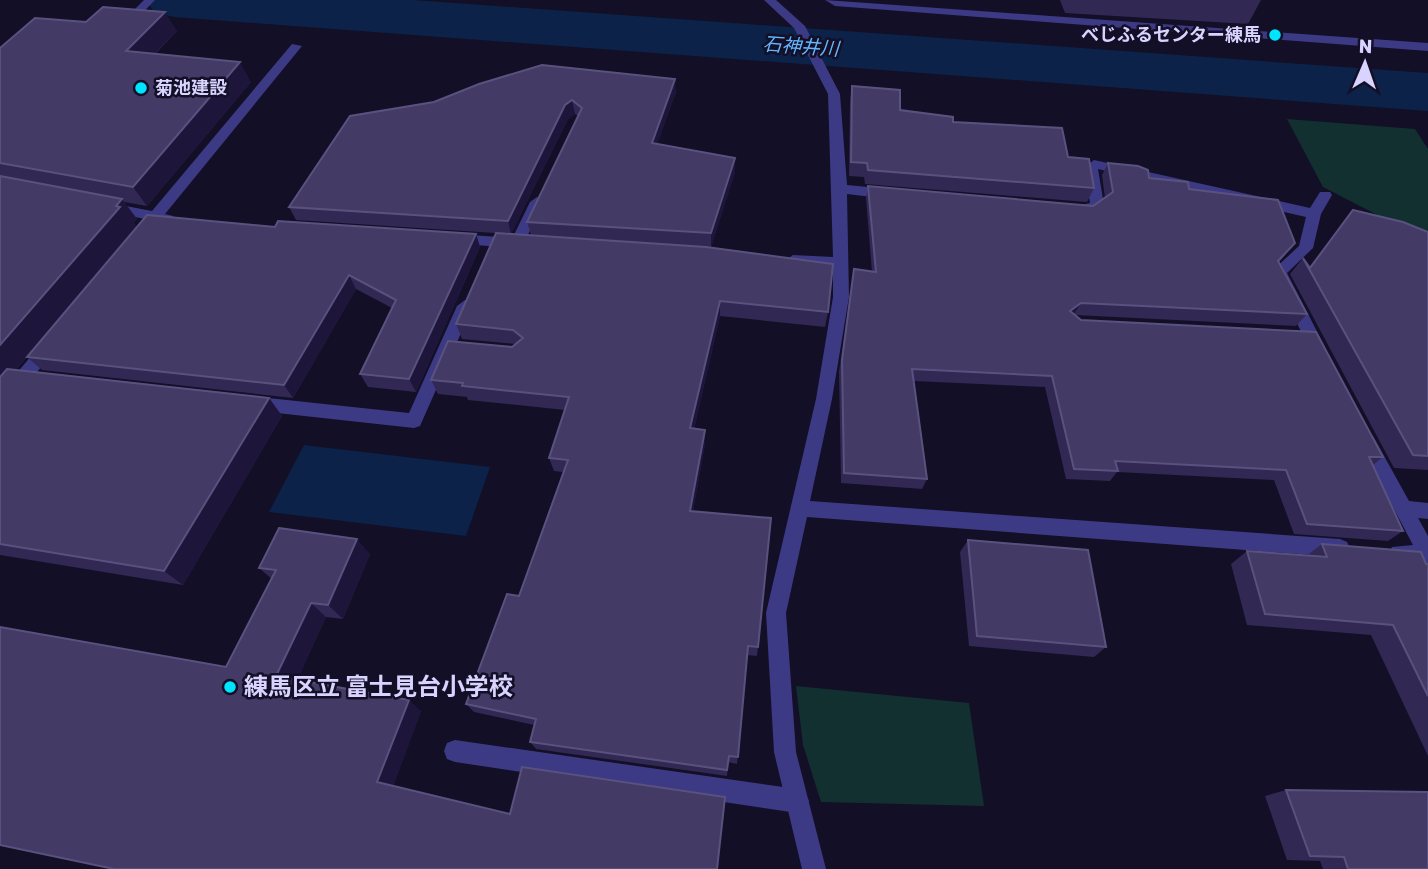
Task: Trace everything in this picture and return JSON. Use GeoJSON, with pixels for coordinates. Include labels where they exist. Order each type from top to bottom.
{"type":"FeatureCollection","features":[{"type":"Feature","properties":{"kind":"street"},"geometry":{"type":"LineString","coordinates":[[130,20],[150,0]]}},
{"type":"Feature","properties":{"kind":"street"},"geometry":{"type":"LineString","coordinates":[[769,0],[799,26],[834,94],[840,189],[841,297],[825,394],[776,613],[785,752],[814,869]]}},
{"type":"Feature","properties":{"kind":"street"},"geometry":{"type":"LineString","coordinates":[[830,0],[835,4],[1428,47]]}},
{"type":"Feature","properties":{"kind":"street"},"geometry":{"type":"LineString","coordinates":[[137,238],[296,46]]}},
{"type":"Feature","properties":{"kind":"street"},"geometry":{"type":"LineString","coordinates":[[1060,209],[1093,209],[1097,205],[1091,168],[1094,164],[1103,164],[1314,214]]}},
{"type":"Feature","properties":{"kind":"street"},"geometry":{"type":"LineString","coordinates":[[840,189],[909,195]]}},
{"type":"Feature","properties":{"kind":"street"},"geometry":{"type":"LineString","coordinates":[[439,238],[490,247],[524,244],[541,194]]}},
{"type":"Feature","properties":{"kind":"street"},"geometry":{"type":"LineString","coordinates":[[1325,195],[1314,214],[1306,248],[1279,272],[1304,334],[1329,370]]}},
{"type":"Feature","properties":{"kind":"street"},"geometry":{"type":"LineString","coordinates":[[90,204],[184,221]]}},
{"type":"Feature","properties":{"kind":"street"},"geometry":{"type":"LineString","coordinates":[[782,259],[842,263]]}},
{"type":"Feature","properties":{"kind":"street"},"geometry":{"type":"LineString","coordinates":[[239,401],[414,421],[472,288]]}},
{"type":"Feature","properties":{"kind":"street"},"geometry":{"type":"LineString","coordinates":[[0,405],[58,335]]}},
{"type":"Feature","properties":{"kind":"street"},"geometry":{"type":"LineString","coordinates":[[447,346],[470,348]]}},
{"type":"Feature","properties":{"kind":"street"},"geometry":{"type":"LineString","coordinates":[[23,377],[50,380]]}},
{"type":"Feature","properties":{"kind":"street"},"geometry":{"type":"LineString","coordinates":[[1361,428],[1428,555]]}},
{"type":"Feature","properties":{"kind":"street"},"geometry":{"type":"LineString","coordinates":[[799,508],[1358,550]]}},
{"type":"Feature","properties":{"kind":"street"},"geometry":{"type":"LineString","coordinates":[[1404,509],[1428,511]]}},
{"type":"Feature","properties":{"kind":"street"},"geometry":{"type":"LineString","coordinates":[[1386,552],[1428,555]]}},
{"type":"Feature","properties":{"kind":"street"},"geometry":{"type":"LineString","coordinates":[[454,751],[797,801]]}},
{"type":"Feature","properties":{"kind":"green space"},"geometry":{"type":"Polygon","coordinates":[[[1287,119],[1415,129],[1428,149],[1428,241],[1323,187],[1287,119]]]}},
{"type":"Feature","properties":{"kind":"green space"},"geometry":{"type":"Polygon","coordinates":[[[796,686],[969,703],[984,806],[821,802],[803,745],[796,686]]]}},
{"type":"Feature","properties":{"kind":"water"},"geometry":{"type":"Polygon","coordinates":[[[304,445],[490,467],[466,536],[269,512],[304,445]]]}},
{"type":"Feature","properties":{"kind":"building"},"geometry":{"type":"Polygon","coordinates":[[[103,7],[165,12],[126,51],[240,62],[133,187],[0,163],[0,48],[35,18],[86,22],[103,7]]]}},
{"type":"Feature","properties":{"kind":"building"},"geometry":{"type":"Polygon","coordinates":[[[542,65],[675,79],[652,143],[735,158],[711,233],[527,222],[582,108],[572,100],[565,105],[508,221],[289,207],[350,116],[434,102],[479,84],[542,65]]]}},
{"type":"Feature","properties":{"kind":"building"},"geometry":{"type":"Polygon","coordinates":[[[852,86],[900,90],[900,110],[953,117],[953,122],[1062,128],[1068,157],[1089,159],[1094,188],[868,170],[867,163],[851,162],[852,86]]]}},
{"type":"Feature","properties":{"kind":"building"},"geometry":{"type":"Polygon","coordinates":[[[1108,163],[1138,166],[1148,170],[1149,178],[1188,182],[1189,189],[1278,200],[1295,243],[1278,261],[1307,314],[1081,303],[1070,311],[1081,320],[1316,332],[1383,457],[1369,457],[1403,531],[1307,524],[1286,470],[1115,461],[1118,471],[1074,469],[1052,376],[912,369],[927,479],[844,473],[842,360],[854,269],[876,272],[868,186],[1093,206],[1113,192],[1108,163]]]}},
{"type":"Feature","properties":{"kind":"building"},"geometry":{"type":"Polygon","coordinates":[[[0,176],[122,199],[116,206],[120,207],[0,345],[0,176]]]}},
{"type":"Feature","properties":{"kind":"building"},"geometry":{"type":"Polygon","coordinates":[[[1353,210],[1403,222],[1428,232],[1428,456],[1413,455],[1303,258],[1310,268],[1353,210]]]}},
{"type":"Feature","properties":{"kind":"building"},"geometry":{"type":"Polygon","coordinates":[[[147,215],[275,227],[278,221],[476,234],[409,379],[360,374],[396,300],[349,275],[284,385],[27,357],[147,215]]]}},
{"type":"Feature","properties":{"kind":"building"},"geometry":{"type":"Polygon","coordinates":[[[496,233],[706,247],[833,264],[828,312],[720,301],[690,428],[705,430],[690,511],[771,518],[758,647],[748,646],[738,757],[729,756],[727,770],[530,742],[536,719],[466,704],[507,594],[519,596],[568,460],[549,458],[569,397],[462,386],[463,383],[431,380],[448,341],[512,347],[523,338],[513,330],[456,324],[496,233]]]}},
{"type":"Feature","properties":{"kind":"building"},"geometry":{"type":"Polygon","coordinates":[[[7,369],[269,398],[164,571],[0,544],[0,377],[7,369]]]}},
{"type":"Feature","properties":{"kind":"building"},"geometry":{"type":"Polygon","coordinates":[[[279,528],[357,539],[328,605],[311,603],[276,676],[409,700],[377,782],[510,814],[522,767],[725,797],[717,869],[114,869],[0,845],[0,627],[226,667],[276,570],[259,568],[279,528]]]}},
{"type":"Feature","properties":{"kind":"building"},"geometry":{"type":"Polygon","coordinates":[[[968,540],[1088,550],[1106,647],[977,636],[968,540]]]}},
{"type":"Feature","properties":{"kind":"building"},"geometry":{"type":"Polygon","coordinates":[[[1322,544],[1421,552],[1428,564],[1428,696],[1393,625],[1265,614],[1247,551],[1327,557],[1322,544]]]}},
{"type":"Feature","properties":{"kind":"building"},"geometry":{"type":"Polygon","coordinates":[[[1286,790],[1428,792],[1428,869],[1348,869],[1344,857],[1310,856],[1286,790]]]}},
{"type":"Feature","properties":{"kind":"waterway","name":"石神井川"},"geometry":{"type":"LineString","coordinates":[[174,0],[1428,92]]}},
{"type":"Feature","properties":{"kind":"place","name":"べじふるセンター練馬"},"geometry":{"type":"Point","coordinates":[1275,35]}},
{"type":"Feature","properties":{"kind":"place","name":"菊池建設"},"geometry":{"type":"Point","coordinates":[141,88]}},
{"type":"Feature","properties":{"kind":"place","name":"練馬区立 富士見台小学校"},"geometry":{"type":"Point","coordinates":[230,687]}}]}
